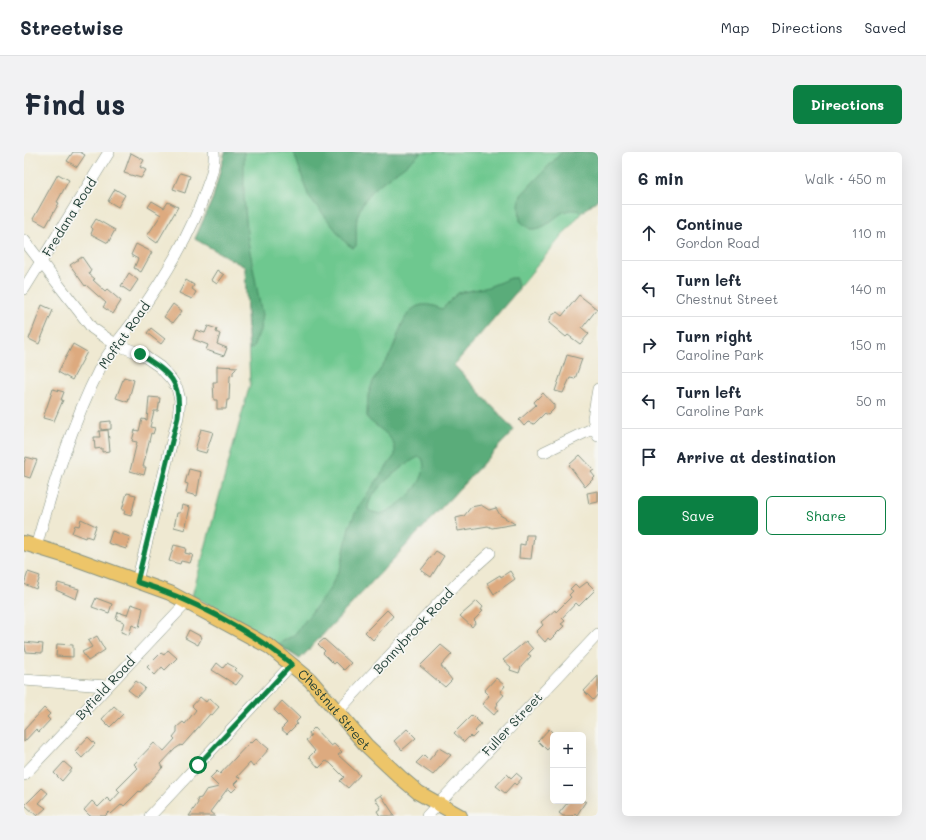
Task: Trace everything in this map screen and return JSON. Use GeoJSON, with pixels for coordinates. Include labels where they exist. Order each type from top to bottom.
{"type":"FeatureCollection","features":[{"type":"Feature","properties":{"kind":"main road","name":"Chestnut Street"},"geometry":{"type":"LineString","coordinates":[[30,545],[137,582],[188,602],[270,647],[310,680],[366,745],[384,763],[419,793],[460,816]]}},
{"type":"Feature","properties":{"kind":"street","name":"Fredana Road"},"geometry":{"type":"LineString","coordinates":[[24,289],[109,152]]}},
{"type":"Feature","properties":{"kind":"street","name":"Moffat Road"},"geometry":{"type":"LineString","coordinates":[[30,545],[52,491],[77,420],[100,367],[163,279],[187,235],[206,190],[214,152]]}},
{"type":"Feature","properties":{"kind":"street"},"geometry":{"type":"LineString","coordinates":[[24,240],[92,328],[115,344],[140,354],[160,367],[178,388],[180,400],[178,417],[137,582]]}},
{"type":"Feature","properties":{"kind":"street"},"geometry":{"type":"LineString","coordinates":[[544,452],[596,432],[593,418],[598,389]]}},
{"type":"Feature","properties":{"kind":"street","name":"Bonnybrook Road"},"geometry":{"type":"LineString","coordinates":[[338,711],[459,581],[490,553]]}},
{"type":"Feature","properties":{"kind":"street","name":"Byfield Road"},"geometry":{"type":"LineString","coordinates":[[24,775],[106,686],[188,602]]}},
{"type":"Feature","properties":{"kind":"street","name":"Fuller Street"},"geometry":{"type":"LineString","coordinates":[[427,816],[598,634]]}},
{"type":"Feature","properties":{"kind":"street"},"geometry":{"type":"LineString","coordinates":[[150,816],[292,664]]}},
{"type":"Feature","properties":{"kind":"street"},"geometry":{"type":"LineString","coordinates":[[24,680],[106,686]]}},
{"type":"Feature","properties":{"kind":"green space"},"geometry":{"type":"Polygon","coordinates":[[[225,152],[598,152],[598,199],[582,212],[454,365],[514,430],[300,659],[230,615],[192,596],[250,384],[245,267],[195,239],[213,198],[225,152]]]}},
{"type":"Feature","properties":{"kind":"green space"},"geometry":{"type":"Polygon","coordinates":[[[225,152],[244,152],[244,198],[248,241],[262,315],[260,330],[253,348],[249,350],[245,267],[195,239],[213,198],[225,152]]]}},
{"type":"Feature","properties":{"kind":"green space"},"geometry":{"type":"Polygon","coordinates":[[[294,152],[421,152],[413,160],[384,180],[368,196],[361,206],[357,218],[356,246],[353,248],[346,243],[308,195],[294,152]]]}},
{"type":"Feature","properties":{"kind":"green space"},"geometry":{"type":"Polygon","coordinates":[[[562,152],[598,152],[598,199],[582,212],[574,210],[567,211],[544,226],[530,229],[520,221],[519,204],[521,195],[562,152]]]}},
{"type":"Feature","properties":{"kind":"green space"},"geometry":{"type":"Polygon","coordinates":[[[511,278],[516,278],[519,289],[454,365],[514,430],[300,659],[278,644],[294,635],[329,590],[341,566],[349,527],[358,507],[395,455],[395,448],[390,438],[367,418],[367,406],[370,388],[391,353],[404,320],[413,309],[418,306],[427,305],[442,309],[458,293],[488,287],[511,278]],[[419,457],[413,460],[386,480],[372,497],[368,505],[369,511],[380,514],[388,511],[412,492],[422,475],[424,466],[422,458],[419,457]]]}},
{"type":"Feature","properties":{"kind":"building"},"geometry":{"type":"Polygon","coordinates":[[[73,152],[80,152],[85,155],[77,167],[67,161],[73,152]]]}},
{"type":"Feature","properties":{"kind":"building"},"geometry":{"type":"Polygon","coordinates":[[[131,153],[144,160],[140,167],[146,170],[141,178],[124,173],[131,153]]]}},
{"type":"Feature","properties":{"kind":"building"},"geometry":{"type":"Polygon","coordinates":[[[180,173],[190,176],[185,193],[173,189],[180,173]]]}},
{"type":"Feature","properties":{"kind":"building"},"geometry":{"type":"Polygon","coordinates":[[[58,174],[69,180],[57,202],[59,203],[46,226],[33,219],[58,174]]]}},
{"type":"Feature","properties":{"kind":"building"},"geometry":{"type":"Polygon","coordinates":[[[115,189],[125,195],[118,207],[108,201],[115,189]]]}},
{"type":"Feature","properties":{"kind":"building"},"geometry":{"type":"Polygon","coordinates":[[[152,201],[164,208],[168,202],[178,207],[157,243],[147,236],[161,215],[148,207],[152,201]]]}},
{"type":"Feature","properties":{"kind":"building"},"geometry":{"type":"Polygon","coordinates":[[[96,219],[115,230],[108,243],[91,234],[93,229],[91,227],[96,219]]]}},
{"type":"Feature","properties":{"kind":"building"},"geometry":{"type":"Polygon","coordinates":[[[136,244],[152,252],[141,272],[134,268],[138,259],[131,255],[136,244]]]}},
{"type":"Feature","properties":{"kind":"building"},"geometry":{"type":"Polygon","coordinates":[[[82,257],[91,270],[89,274],[95,279],[93,280],[105,291],[107,289],[121,301],[113,314],[103,307],[106,303],[86,285],[85,286],[70,265],[82,257]]]}},
{"type":"Feature","properties":{"kind":"building"},"geometry":{"type":"Polygon","coordinates":[[[217,270],[224,275],[217,284],[211,280],[217,270]]]}},
{"type":"Feature","properties":{"kind":"building"},"geometry":{"type":"Polygon","coordinates":[[[129,273],[138,280],[130,292],[121,286],[129,273]]]}},
{"type":"Feature","properties":{"kind":"building"},"geometry":{"type":"Polygon","coordinates":[[[186,280],[194,285],[192,289],[196,292],[192,299],[179,293],[186,280]]]}},
{"type":"Feature","properties":{"kind":"building"},"geometry":{"type":"Polygon","coordinates":[[[579,295],[597,309],[582,328],[589,334],[580,344],[568,335],[566,337],[549,323],[551,316],[557,312],[562,316],[579,295]]]}},
{"type":"Feature","properties":{"kind":"building"},"geometry":{"type":"Polygon","coordinates":[[[173,304],[182,311],[173,323],[164,317],[173,304]]]}},
{"type":"Feature","properties":{"kind":"building"},"geometry":{"type":"Polygon","coordinates":[[[42,305],[53,310],[39,344],[29,339],[42,305]]]}},
{"type":"Feature","properties":{"kind":"building"},"geometry":{"type":"Polygon","coordinates":[[[208,326],[217,329],[216,332],[220,334],[217,344],[227,348],[224,356],[206,350],[208,345],[193,339],[196,330],[205,333],[208,326]]]}},
{"type":"Feature","properties":{"kind":"building"},"geometry":{"type":"Polygon","coordinates":[[[151,328],[165,339],[161,344],[147,333],[151,328]]]}},
{"type":"Feature","properties":{"kind":"building"},"geometry":{"type":"Polygon","coordinates":[[[73,344],[87,352],[72,380],[58,372],[73,344]]]}},
{"type":"Feature","properties":{"kind":"building"},"geometry":{"type":"Polygon","coordinates":[[[567,355],[582,359],[575,379],[570,378],[563,393],[555,391],[567,355]]]}},
{"type":"Feature","properties":{"kind":"building"},"geometry":{"type":"Polygon","coordinates":[[[217,366],[238,367],[233,372],[233,375],[230,376],[229,400],[227,400],[226,409],[217,409],[217,400],[214,400],[213,382],[217,382],[217,366]]]}},
{"type":"Feature","properties":{"kind":"building"},"geometry":{"type":"Polygon","coordinates":[[[124,377],[134,380],[128,402],[116,398],[124,377]]]}},
{"type":"Feature","properties":{"kind":"building"},"geometry":{"type":"Polygon","coordinates":[[[53,389],[64,392],[61,400],[63,400],[54,421],[43,418],[53,389]]]}},
{"type":"Feature","properties":{"kind":"building"},"geometry":{"type":"Polygon","coordinates":[[[543,393],[554,405],[554,409],[548,415],[545,413],[534,424],[528,422],[524,426],[519,420],[536,405],[534,402],[543,393]]]}},
{"type":"Feature","properties":{"kind":"building"},"geometry":{"type":"Polygon","coordinates":[[[149,397],[160,398],[158,411],[154,411],[150,427],[155,428],[153,434],[151,433],[143,467],[146,467],[144,475],[130,471],[137,442],[132,441],[135,430],[139,431],[142,419],[147,420],[149,397]]]}},
{"type":"Feature","properties":{"kind":"building"},"geometry":{"type":"Polygon","coordinates":[[[111,421],[111,429],[101,430],[101,422],[111,421]]]}},
{"type":"Feature","properties":{"kind":"building"},"geometry":{"type":"Polygon","coordinates":[[[201,429],[213,432],[206,453],[195,450],[201,429]]]}},
{"type":"Feature","properties":{"kind":"building"},"geometry":{"type":"Polygon","coordinates":[[[108,430],[110,451],[102,452],[102,448],[95,449],[94,437],[100,437],[99,431],[108,430]]]}},
{"type":"Feature","properties":{"kind":"building"},"geometry":{"type":"Polygon","coordinates":[[[580,455],[594,470],[591,472],[595,477],[585,487],[569,465],[580,455]]]}},
{"type":"Feature","properties":{"kind":"building"},"geometry":{"type":"Polygon","coordinates":[[[26,457],[37,460],[30,478],[24,476],[24,463],[26,457]]]}},
{"type":"Feature","properties":{"kind":"building"},"geometry":{"type":"Polygon","coordinates":[[[189,469],[201,472],[197,496],[186,493],[188,484],[185,483],[189,469]]]}},
{"type":"Feature","properties":{"kind":"building"},"geometry":{"type":"Polygon","coordinates":[[[598,491],[598,502],[589,504],[587,493],[598,491]]]}},
{"type":"Feature","properties":{"kind":"building"},"geometry":{"type":"Polygon","coordinates":[[[127,493],[136,495],[131,516],[124,514],[125,510],[122,510],[127,493]]]}},
{"type":"Feature","properties":{"kind":"building"},"geometry":{"type":"Polygon","coordinates":[[[182,505],[190,507],[185,530],[174,527],[177,513],[180,513],[182,505]]]}},
{"type":"Feature","properties":{"kind":"building"},"geometry":{"type":"Polygon","coordinates":[[[481,505],[489,510],[496,508],[500,515],[515,524],[492,528],[488,526],[458,531],[456,518],[464,516],[471,507],[481,505]]]}},
{"type":"Feature","properties":{"kind":"building"},"geometry":{"type":"Polygon","coordinates":[[[81,519],[96,526],[92,538],[86,536],[85,538],[72,533],[75,525],[79,526],[81,519]]]}},
{"type":"Feature","properties":{"kind":"building"},"geometry":{"type":"Polygon","coordinates":[[[112,531],[130,537],[126,549],[108,543],[112,531]]]}},
{"type":"Feature","properties":{"kind":"building"},"geometry":{"type":"Polygon","coordinates":[[[526,535],[534,535],[531,559],[519,558],[520,544],[525,545],[526,535]]]}},
{"type":"Feature","properties":{"kind":"building"},"geometry":{"type":"Polygon","coordinates":[[[174,545],[186,548],[185,553],[193,555],[190,563],[181,561],[180,564],[169,561],[174,545]]]}},
{"type":"Feature","properties":{"kind":"building"},"geometry":{"type":"Polygon","coordinates":[[[436,551],[444,556],[431,577],[421,570],[436,551]]]}},
{"type":"Feature","properties":{"kind":"building"},"geometry":{"type":"Polygon","coordinates":[[[510,571],[515,579],[494,594],[487,583],[510,571]]]}},
{"type":"Feature","properties":{"kind":"building"},"geometry":{"type":"Polygon","coordinates":[[[28,572],[40,576],[36,589],[24,584],[28,572]]]}},
{"type":"Feature","properties":{"kind":"building"},"geometry":{"type":"Polygon","coordinates":[[[587,582],[595,590],[579,606],[576,603],[562,618],[565,621],[561,624],[564,626],[550,640],[548,638],[545,642],[536,632],[543,625],[541,622],[555,610],[556,612],[571,597],[569,595],[573,591],[570,589],[575,584],[579,588],[587,582]]]}},
{"type":"Feature","properties":{"kind":"building"},"geometry":{"type":"Polygon","coordinates":[[[58,583],[79,589],[76,599],[56,590],[58,583]]]}},
{"type":"Feature","properties":{"kind":"building"},"geometry":{"type":"Polygon","coordinates":[[[96,598],[112,604],[109,613],[92,607],[96,598]]]}},
{"type":"Feature","properties":{"kind":"building"},"geometry":{"type":"Polygon","coordinates":[[[477,601],[483,607],[481,610],[483,611],[474,620],[476,622],[472,627],[460,616],[477,601]]]}},
{"type":"Feature","properties":{"kind":"building"},"geometry":{"type":"Polygon","coordinates":[[[131,604],[143,608],[139,628],[132,625],[129,635],[121,632],[124,622],[116,619],[118,612],[127,615],[131,604]]]}},
{"type":"Feature","properties":{"kind":"building"},"geometry":{"type":"Polygon","coordinates":[[[387,610],[393,616],[373,640],[365,632],[387,610]]]}},
{"type":"Feature","properties":{"kind":"building"},"geometry":{"type":"Polygon","coordinates":[[[189,630],[202,637],[198,645],[185,638],[189,630]]]}},
{"type":"Feature","properties":{"kind":"building"},"geometry":{"type":"Polygon","coordinates":[[[97,636],[105,650],[88,661],[82,652],[92,647],[88,641],[97,636]]]}},
{"type":"Feature","properties":{"kind":"building"},"geometry":{"type":"Polygon","coordinates":[[[324,639],[351,663],[344,670],[336,662],[334,664],[323,653],[325,651],[318,644],[324,639]]]}},
{"type":"Feature","properties":{"kind":"building"},"geometry":{"type":"Polygon","coordinates":[[[526,641],[533,649],[528,654],[531,656],[521,667],[519,673],[510,670],[511,667],[503,660],[526,641]]]}},
{"type":"Feature","properties":{"kind":"building"},"geometry":{"type":"Polygon","coordinates":[[[24,642],[43,644],[42,653],[26,652],[24,642]]]}},
{"type":"Feature","properties":{"kind":"building"},"geometry":{"type":"Polygon","coordinates":[[[57,644],[73,645],[73,657],[56,656],[57,644]]]}},
{"type":"Feature","properties":{"kind":"building"},"geometry":{"type":"Polygon","coordinates":[[[441,645],[452,654],[441,666],[452,680],[445,687],[420,666],[441,645]]]}},
{"type":"Feature","properties":{"kind":"building"},"geometry":{"type":"Polygon","coordinates":[[[168,650],[177,658],[165,670],[162,667],[155,675],[147,667],[161,653],[164,655],[168,650]]]}},
{"type":"Feature","properties":{"kind":"building"},"geometry":{"type":"Polygon","coordinates":[[[217,663],[223,668],[227,663],[236,668],[234,670],[243,676],[236,685],[212,670],[217,663]]]}},
{"type":"Feature","properties":{"kind":"building"},"geometry":{"type":"Polygon","coordinates":[[[598,676],[598,694],[593,700],[584,691],[598,676]]]}},
{"type":"Feature","properties":{"kind":"building"},"geometry":{"type":"Polygon","coordinates":[[[496,678],[505,686],[500,692],[504,695],[497,703],[498,704],[496,707],[498,710],[494,715],[482,704],[489,696],[484,691],[496,678]]]}},
{"type":"Feature","properties":{"kind":"building"},"geometry":{"type":"Polygon","coordinates":[[[136,681],[145,688],[137,697],[128,690],[136,681]]]}},
{"type":"Feature","properties":{"kind":"building"},"geometry":{"type":"Polygon","coordinates":[[[200,697],[206,702],[209,698],[219,707],[212,715],[210,714],[182,746],[181,745],[175,749],[161,764],[163,767],[140,792],[139,791],[124,806],[122,804],[111,814],[109,812],[105,816],[90,816],[84,810],[92,801],[98,807],[107,798],[111,802],[120,792],[117,789],[138,768],[134,764],[154,743],[164,751],[175,739],[173,737],[177,732],[177,727],[183,722],[185,724],[196,710],[192,706],[200,697]]]}},
{"type":"Feature","properties":{"kind":"building"},"geometry":{"type":"Polygon","coordinates":[[[282,701],[300,718],[296,722],[297,724],[287,734],[281,729],[287,723],[274,710],[282,701]]]}},
{"type":"Feature","properties":{"kind":"building"},"geometry":{"type":"Polygon","coordinates":[[[114,706],[123,714],[110,727],[102,719],[114,706]]]}},
{"type":"Feature","properties":{"kind":"building"},"geometry":{"type":"Polygon","coordinates":[[[44,708],[50,714],[47,717],[50,720],[39,732],[36,729],[24,742],[24,730],[44,708]]]}},
{"type":"Feature","properties":{"kind":"building"},"geometry":{"type":"Polygon","coordinates":[[[472,715],[481,724],[475,731],[477,733],[472,738],[470,736],[464,742],[454,733],[472,715]]]}},
{"type":"Feature","properties":{"kind":"building"},"geometry":{"type":"Polygon","coordinates":[[[314,728],[331,746],[334,744],[342,752],[338,755],[360,775],[348,788],[340,781],[344,777],[330,763],[326,761],[319,768],[309,757],[315,751],[306,740],[311,736],[309,733],[314,728]]]}},
{"type":"Feature","properties":{"kind":"building"},"geometry":{"type":"Polygon","coordinates":[[[407,729],[416,738],[402,750],[394,741],[407,729]]]}},
{"type":"Feature","properties":{"kind":"building"},"geometry":{"type":"Polygon","coordinates":[[[549,729],[552,732],[550,732],[550,746],[547,750],[538,741],[549,729]]]}},
{"type":"Feature","properties":{"kind":"building"},"geometry":{"type":"Polygon","coordinates":[[[88,737],[95,744],[82,758],[75,751],[88,737]]]}},
{"type":"Feature","properties":{"kind":"building"},"geometry":{"type":"Polygon","coordinates":[[[256,738],[269,749],[253,767],[250,763],[237,777],[240,778],[234,784],[237,787],[232,792],[228,788],[210,812],[215,816],[189,816],[198,803],[197,799],[201,798],[206,790],[219,787],[210,778],[217,771],[220,774],[250,742],[251,743],[256,738]]]}},
{"type":"Feature","properties":{"kind":"building"},"geometry":{"type":"Polygon","coordinates":[[[439,748],[451,755],[433,775],[416,763],[424,755],[429,760],[439,748]]]}},
{"type":"Feature","properties":{"kind":"building"},"geometry":{"type":"Polygon","coordinates":[[[64,762],[72,769],[62,781],[54,773],[64,762]]]}},
{"type":"Feature","properties":{"kind":"building"},"geometry":{"type":"Polygon","coordinates":[[[516,773],[522,778],[516,785],[514,783],[505,793],[496,786],[507,774],[511,778],[516,773]]]}},
{"type":"Feature","properties":{"kind":"building"},"geometry":{"type":"Polygon","coordinates":[[[42,788],[48,793],[39,803],[46,808],[37,816],[25,805],[42,788]]]}},
{"type":"Feature","properties":{"kind":"building"},"geometry":{"type":"Polygon","coordinates":[[[381,795],[395,816],[380,816],[377,811],[381,808],[375,799],[381,795]]]}},
{"type":"Feature","properties":{"kind":"building"},"geometry":{"type":"Polygon","coordinates":[[[566,804],[584,804],[577,815],[575,813],[572,816],[563,816],[559,813],[566,804]]]}},
{"type":"Feature","properties":{"kind":"route"},"geometry":{"type":"LineString","coordinates":[[140,354],[160,367],[171,379],[178,388],[180,400],[178,417],[137,582],[170,593],[211,614],[270,647],[292,664],[198,765]]}}]}
